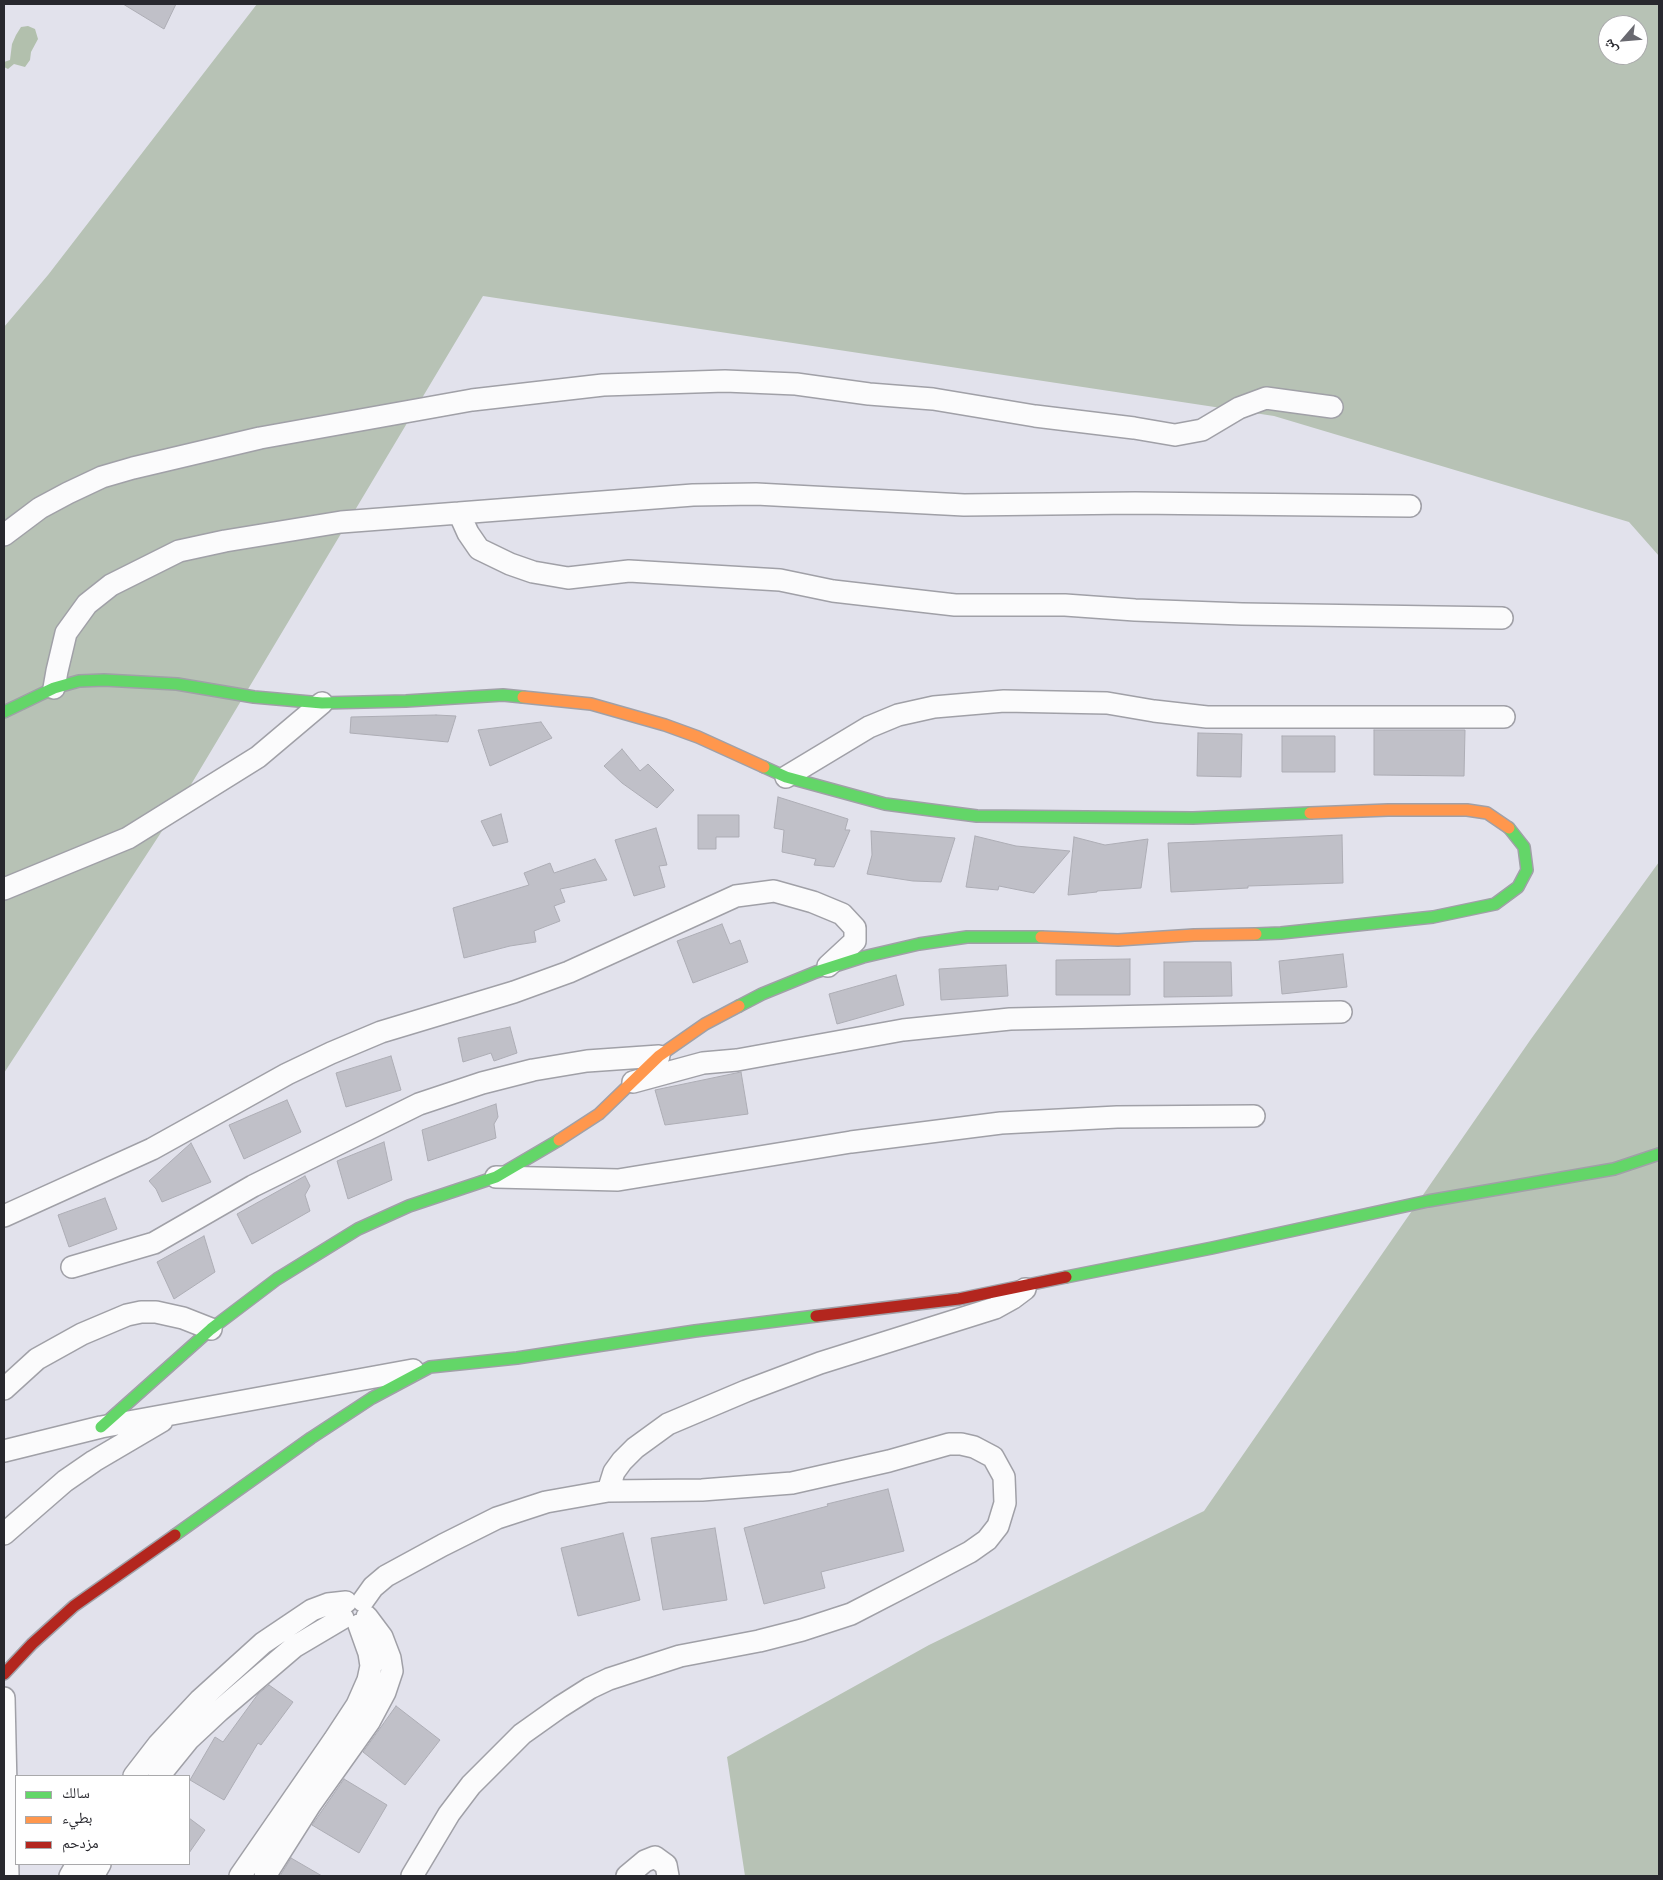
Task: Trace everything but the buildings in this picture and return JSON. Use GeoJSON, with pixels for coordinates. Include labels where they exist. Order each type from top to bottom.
{"type":"FeatureCollection","features":[{"type":"Feature","properties":{"kind":"street"},"geometry":{"type":"LineString","coordinates":[[4,535],[40,508],[68,493],[102,477],[133,468],[260,438],[472,400],[603,385],[725,381],[796,384],[869,394],[933,399],[1035,416],[1175,435],[1202,430],[1239,408],[1266,398],[1332,407]]}},
{"type":"Feature","properties":{"kind":"street"},"geometry":{"type":"LineString","coordinates":[[54,688],[66,633],[87,604],[111,584],[179,551],[225,541],[341,522],[693,495],[756,494],[964,505],[1135,503],[1410,506]]}},
{"type":"Feature","properties":{"kind":"street"},"geometry":{"type":"LineString","coordinates":[[459,512],[468,533],[480,549],[510,564],[533,572],[568,578],[629,571],[780,580],[833,591],[955,605],[1065,605],[1232,614],[1502,618]]}},
{"type":"Feature","properties":{"kind":"street"},"geometry":{"type":"LineString","coordinates":[[4,712],[54,688],[79,681],[142,681],[177,684],[254,697],[322,704],[351,701],[406,701],[503,695],[592,704],[625,712],[698,737],[786,777],[885,804],[978,816],[1193,818],[1388,810],[1467,810],[1487,813],[1507,825],[1524,847],[1527,870],[1518,887],[1495,904],[1433,917],[1281,933],[1194,935],[1118,940],[967,937],[910,946],[863,957],[823,970],[762,994],[705,1024],[659,1056],[599,1114],[539,1153],[496,1177],[409,1206],[358,1229],[277,1279],[211,1329],[101,1427]]}},
{"type":"Feature","properties":{"kind":"street"},"geometry":{"type":"LineString","coordinates":[[786,777],[870,727],[898,715],[934,707],[1004,701],[1107,704],[1207,717],[1504,717]]}},
{"type":"Feature","properties":{"kind":"street"},"geometry":{"type":"LineString","coordinates":[[4,889],[128,838],[258,757],[322,704]]}},
{"type":"Feature","properties":{"kind":"street"},"geometry":{"type":"LineString","coordinates":[[4,1216],[152,1149],[287,1074],[331,1053],[381,1032],[514,992],[569,972],[736,896],[774,891],[813,902],[842,914],[855,928],[855,942],[823,970]]}},
{"type":"Feature","properties":{"kind":"street"},"geometry":{"type":"LineString","coordinates":[[633,1082],[703,1063],[737,1060],[902,1030],[1010,1019],[1341,1012]]}},
{"type":"Feature","properties":{"kind":"street"},"geometry":{"type":"LineString","coordinates":[[72,1267],[154,1243],[253,1186],[419,1104],[482,1083],[533,1070],[586,1061],[659,1056]]}},
{"type":"Feature","properties":{"kind":"street"},"geometry":{"type":"LineString","coordinates":[[496,1177],[618,1180],[851,1142],[1001,1123],[1117,1117],[1254,1116]]}},
{"type":"Feature","properties":{"kind":"street"},"geometry":{"type":"LineString","coordinates":[[4,1451],[101,1427],[430,1367],[517,1358],[695,1331],[959,1299],[1428,1201],[1614,1168],[1639,1162],[1659,1154]]}},
{"type":"Feature","properties":{"kind":"street"},"geometry":{"type":"LineString","coordinates":[[608,1490],[614,1472],[622,1461],[635,1448],[668,1424],[746,1391],[820,1363],[995,1308],[1014,1298],[1029,1285]]}},
{"type":"Feature","properties":{"kind":"street"},"geometry":{"type":"LineString","coordinates":[[4,1390],[37,1359],[82,1334],[127,1315],[141,1312],[156,1312],[183,1318],[211,1329]]}},
{"type":"Feature","properties":{"kind":"street"},"geometry":{"type":"LineString","coordinates":[[4,1674],[32,1644],[74,1606],[312,1438],[372,1398],[430,1367]]}},
{"type":"Feature","properties":{"kind":"street"},"geometry":{"type":"LineString","coordinates":[[4,1534],[65,1481],[94,1461],[173,1414]]}},
{"type":"Feature","properties":{"kind":"street"},"geometry":{"type":"LineString","coordinates":[[137,1775],[158,1767],[212,1717],[311,1636],[356,1613],[373,1587],[386,1576],[497,1518],[546,1502],[608,1490],[702,1490],[792,1483],[889,1462],[949,1444],[974,1447],[993,1458],[1004,1477],[1005,1503],[998,1526],[987,1540],[970,1552],[851,1614],[802,1630],[759,1641],[648,1665],[590,1688],[522,1734],[471,1785],[449,1814],[412,1876]]}},
{"type":"Feature","properties":{"kind":"street"},"geometry":{"type":"LineString","coordinates":[[158,1767],[163,1740],[200,1700],[262,1644],[312,1610],[328,1604],[356,1613],[382,1637],[390,1658],[392,1671],[385,1692],[369,1722],[278,1838],[240,1876]]}},
{"type":"Feature","properties":{"kind":"street"},"geometry":{"type":"LineString","coordinates":[[262,1644],[276,1663]]}},
{"type":"Feature","properties":{"kind":"street"},"geometry":{"type":"LineString","coordinates":[[4,1698],[8,1876]]}},
{"type":"Feature","properties":{"kind":"street"},"geometry":{"type":"LineString","coordinates":[[264,1876],[278,1838]]}},
{"type":"Feature","properties":{"kind":"street"},"geometry":{"type":"LineString","coordinates":[[628,1876],[645,1861],[655,1857],[666,1865],[668,1876]]}},
{"type":"Feature","properties":{"kind":"street"},"geometry":{"type":"LineString","coordinates":[[70,1876],[76,1865]]}},
{"type":"Feature","properties":{"kind":"street"},"geometry":{"type":"LineString","coordinates":[[92,1876],[99,1865]]}},
{"type":"Feature","properties":{"kind":"shaded area"},"geometry":{"type":"Polygon","coordinates":[[[257,4],[1659,4],[1659,556],[1629,522],[1274,416],[483,296],[177,808],[4,1073],[4,327],[48,275],[257,4]]]}},
{"type":"Feature","properties":{"kind":"shaded area"},"geometry":{"type":"Polygon","coordinates":[[[28,26],[35,29],[38,39],[31,52],[30,60],[25,67],[14,64],[8,69],[4,67],[4,62],[10,60],[12,44],[16,35],[21,27],[28,26]]]}},
{"type":"Feature","properties":{"kind":"shaded area"},"geometry":{"type":"Polygon","coordinates":[[[1659,862],[1659,1876],[745,1876],[727,1757],[929,1645],[1204,1511],[1531,1039],[1659,862]]]}},
{"type":"Feature","properties":{"kind":"traffic: fast"},"geometry":{"type":"LineString","coordinates":[[4,712],[54,688],[79,681],[104,680],[177,684],[254,697],[322,703],[406,701],[503,695],[523,697]]}},
{"type":"Feature","properties":{"kind":"traffic: fast"},"geometry":{"type":"LineString","coordinates":[[764,767],[786,777],[885,804],[977,816],[1193,818],[1310,813]]}},
{"type":"Feature","properties":{"kind":"traffic: fast"},"geometry":{"type":"LineString","coordinates":[[1256,934],[1433,917],[1495,904],[1518,887],[1527,870],[1524,847],[1509,828]]}},
{"type":"Feature","properties":{"kind":"traffic: fast"},"geometry":{"type":"LineString","coordinates":[[739,1006],[762,994],[816,972],[863,957],[919,944],[967,937],[1041,937]]}},
{"type":"Feature","properties":{"kind":"traffic: fast"},"geometry":{"type":"LineString","coordinates":[[101,1427],[211,1329],[277,1279],[358,1229],[409,1206],[496,1177],[559,1140]]}},
{"type":"Feature","properties":{"kind":"traffic: fast"},"geometry":{"type":"LineString","coordinates":[[1066,1277],[1212,1248],[1428,1201],[1614,1169],[1659,1154]]}},
{"type":"Feature","properties":{"kind":"traffic: fast"},"geometry":{"type":"LineString","coordinates":[[175,1535],[311,1438],[372,1398],[430,1367],[517,1358],[695,1331],[816,1316]]}},
{"type":"Feature","properties":{"kind":"traffic: slow"},"geometry":{"type":"LineString","coordinates":[[523,697],[591,704],[665,725],[698,737],[764,767]]}},
{"type":"Feature","properties":{"kind":"traffic: slow"},"geometry":{"type":"LineString","coordinates":[[1310,813],[1388,810],[1467,810],[1487,813],[1509,828]]}},
{"type":"Feature","properties":{"kind":"traffic: slow"},"geometry":{"type":"LineString","coordinates":[[1041,937],[1118,940],[1194,935],[1256,934]]}},
{"type":"Feature","properties":{"kind":"traffic: slow"},"geometry":{"type":"LineString","coordinates":[[559,1140],[599,1114],[659,1056],[705,1024],[739,1006]]}},
{"type":"Feature","properties":{"kind":"traffic: jam"},"geometry":{"type":"LineString","coordinates":[[816,1316],[959,1299],[1066,1277]]}},
{"type":"Feature","properties":{"kind":"traffic: jam"},"geometry":{"type":"LineString","coordinates":[[4,1674],[32,1644],[74,1606],[175,1535]]}}]}
